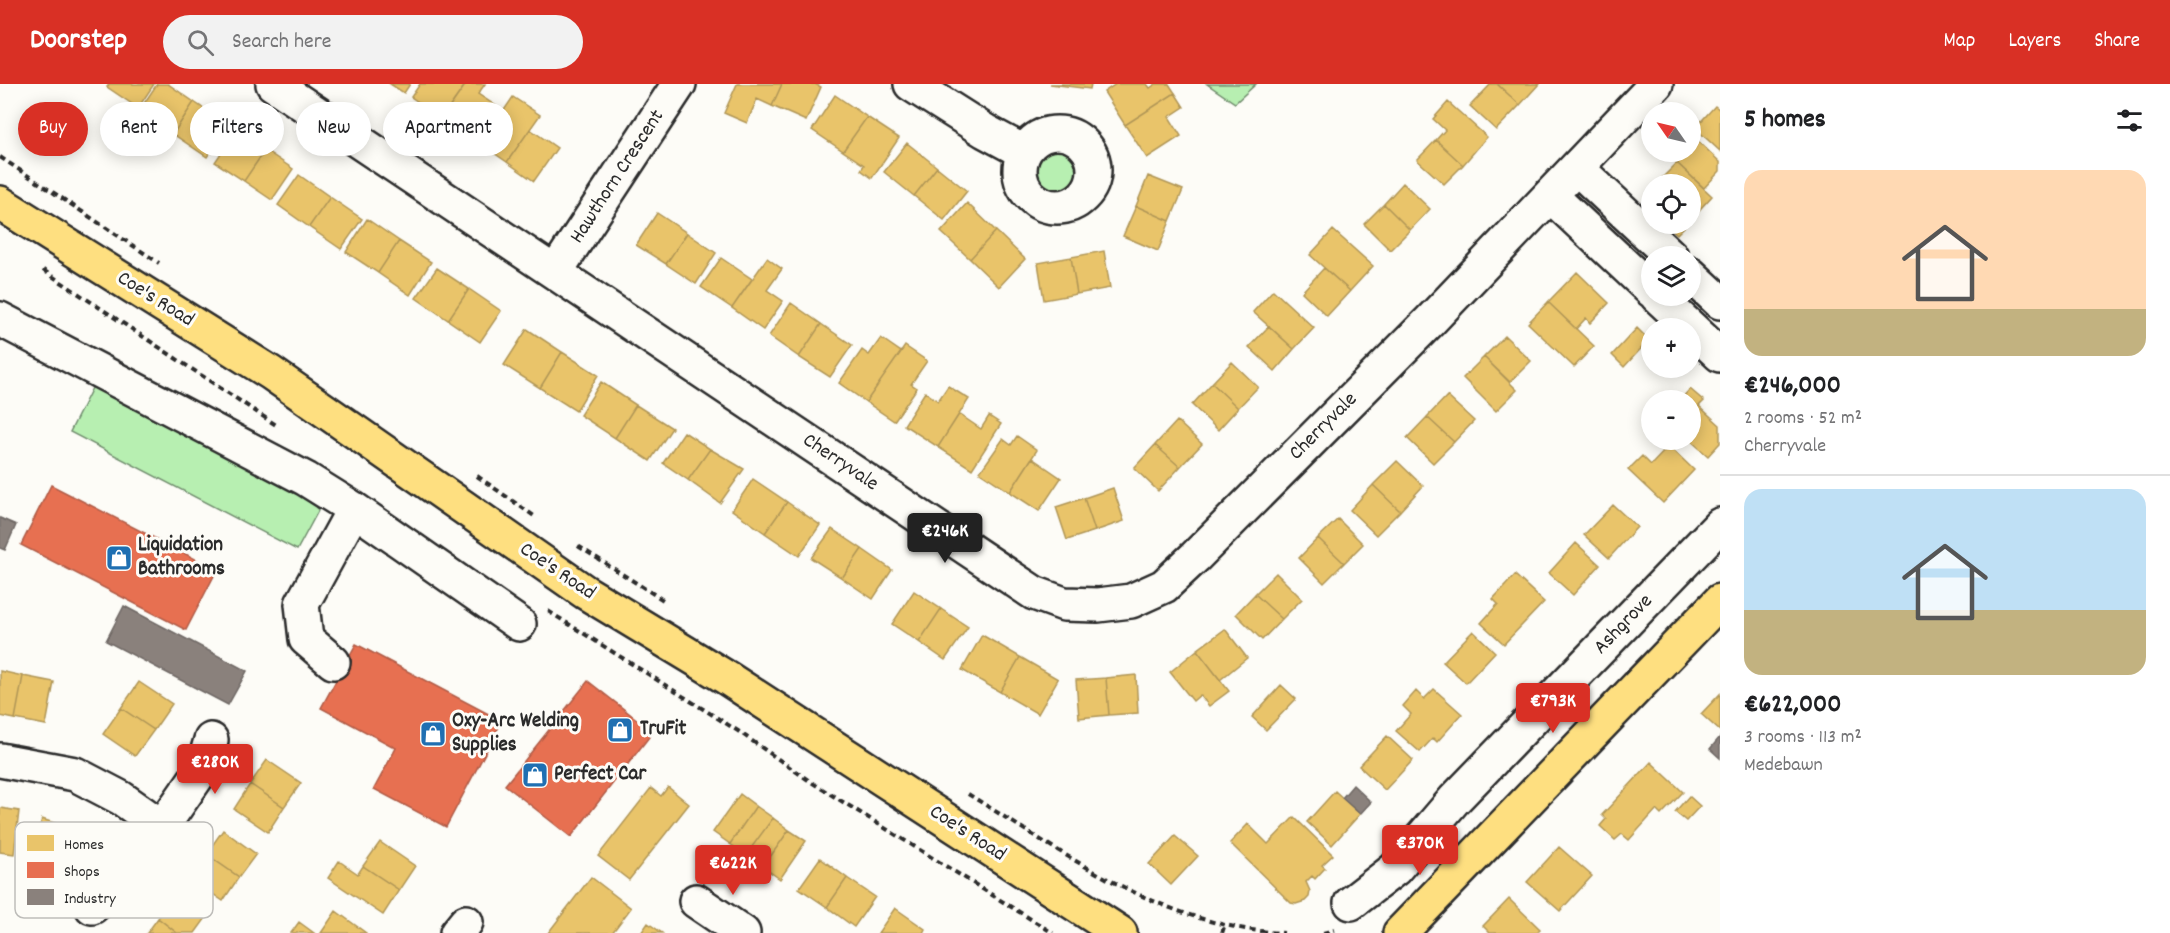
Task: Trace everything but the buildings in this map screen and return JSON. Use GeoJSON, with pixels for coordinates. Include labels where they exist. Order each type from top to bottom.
{"type":"FeatureCollection","features":[{"type":"Feature","properties":{"kind":"main road","name":"Coe's Road"},"geometry":{"type":"LineString","coordinates":[[0,203],[271,373],[585,592],[727,678],[1120,933]]}},
{"type":"Feature","properties":{"kind":"main road"},"geometry":{"type":"LineString","coordinates":[[1400,933],[1720,601]]}},
{"type":"Feature","properties":{"kind":"street","name":"Cherryvale"},"geometry":{"type":"LineString","coordinates":[[273,84],[556,271],[1034,593],[1064,604],[1098,605],[1131,601],[1164,586],[1196,557],[1656,84]]}},
{"type":"Feature","properties":{"kind":"street","name":"Hawthorn Crescent"},"geometry":{"type":"LineString","coordinates":[[556,271],[679,84]]}},
{"type":"Feature","properties":{"kind":"street"},"geometry":{"type":"LineString","coordinates":[[911,84],[985,131],[1024,152]]}},
{"type":"Feature","properties":{"kind":"street"},"geometry":{"type":"LineString","coordinates":[[1563,182],[1656,246]]}},
{"type":"Feature","properties":{"kind":"street"},"geometry":{"type":"LineString","coordinates":[[1563,182],[1641,278]]}},
{"type":"Feature","properties":{"kind":"street"},"geometry":{"type":"LineString","coordinates":[[1701,284],[1720,302]]}},
{"type":"Feature","properties":{"kind":"street"},"geometry":{"type":"LineString","coordinates":[[1668,306],[1720,355]]}},
{"type":"Feature","properties":{"kind":"street"},"geometry":{"type":"LineString","coordinates":[[0,320],[194,418],[306,479],[354,509],[519,624]]}},
{"type":"Feature","properties":{"kind":"street"},"geometry":{"type":"LineString","coordinates":[[333,662],[306,639],[302,604],[354,509]]}},
{"type":"Feature","properties":{"kind":"street","name":"Ashgrove"},"geometry":{"type":"LineString","coordinates":[[1351,903],[1395,868],[1454,800],[1720,525]]}},
{"type":"Feature","properties":{"kind":"street"},"geometry":{"type":"LineString","coordinates":[[165,822],[203,768],[211,740]]}},
{"type":"Feature","properties":{"kind":"street"},"geometry":{"type":"LineString","coordinates":[[0,760],[75,774],[121,798],[155,822]]}},
{"type":"Feature","properties":{"kind":"street"},"geometry":{"type":"LineString","coordinates":[[696,901],[742,933]]}},
{"type":"Feature","properties":{"kind":"path"},"geometry":{"type":"LineString","coordinates":[[0,157],[163,266]]}},
{"type":"Feature","properties":{"kind":"path"},"geometry":{"type":"LineString","coordinates":[[476,475],[543,522]]}},
{"type":"Feature","properties":{"kind":"path"},"geometry":{"type":"LineString","coordinates":[[571,542],[671,605]]}},
{"type":"Feature","properties":{"kind":"path"},"geometry":{"type":"LineString","coordinates":[[958,788],[1122,888],[1194,916],[1255,932],[1284,933]]}},
{"type":"Feature","properties":{"kind":"path"},"geometry":{"type":"LineString","coordinates":[[1222,933],[1225,924]]}},
{"type":"Feature","properties":{"kind":"green space"},"geometry":{"type":"Polygon","coordinates":[[[1207,84],[1256,84],[1235,103],[1207,84]]]}},
{"type":"Feature","properties":{"kind":"green space"},"geometry":{"type":"Polygon","coordinates":[[[1058,150],[1067,151],[1074,156],[1079,163],[1079,181],[1074,188],[1067,193],[1058,194],[1049,193],[1042,188],[1037,181],[1036,172],[1037,163],[1042,156],[1049,151],[1058,150]]]}},
{"type":"Feature","properties":{"kind":"green space"},"geometry":{"type":"Polygon","coordinates":[[[98,376],[315,497],[318,511],[297,550],[70,432],[98,376]]]}},
{"type":"Feature","properties":{"kind":"place","name":"Liquidation Bathrooms"},"geometry":{"type":"Point","coordinates":[119,558]}},
{"type":"Feature","properties":{"kind":"place","name":"TruFit"},"geometry":{"type":"Point","coordinates":[620,730]}},
{"type":"Feature","properties":{"kind":"place","name":"Oxy-Arc Welding Supplies"},"geometry":{"type":"Point","coordinates":[433,734]}},
{"type":"Feature","properties":{"kind":"place","name":"Perfect Car"},"geometry":{"type":"Point","coordinates":[535,775]}}]}
